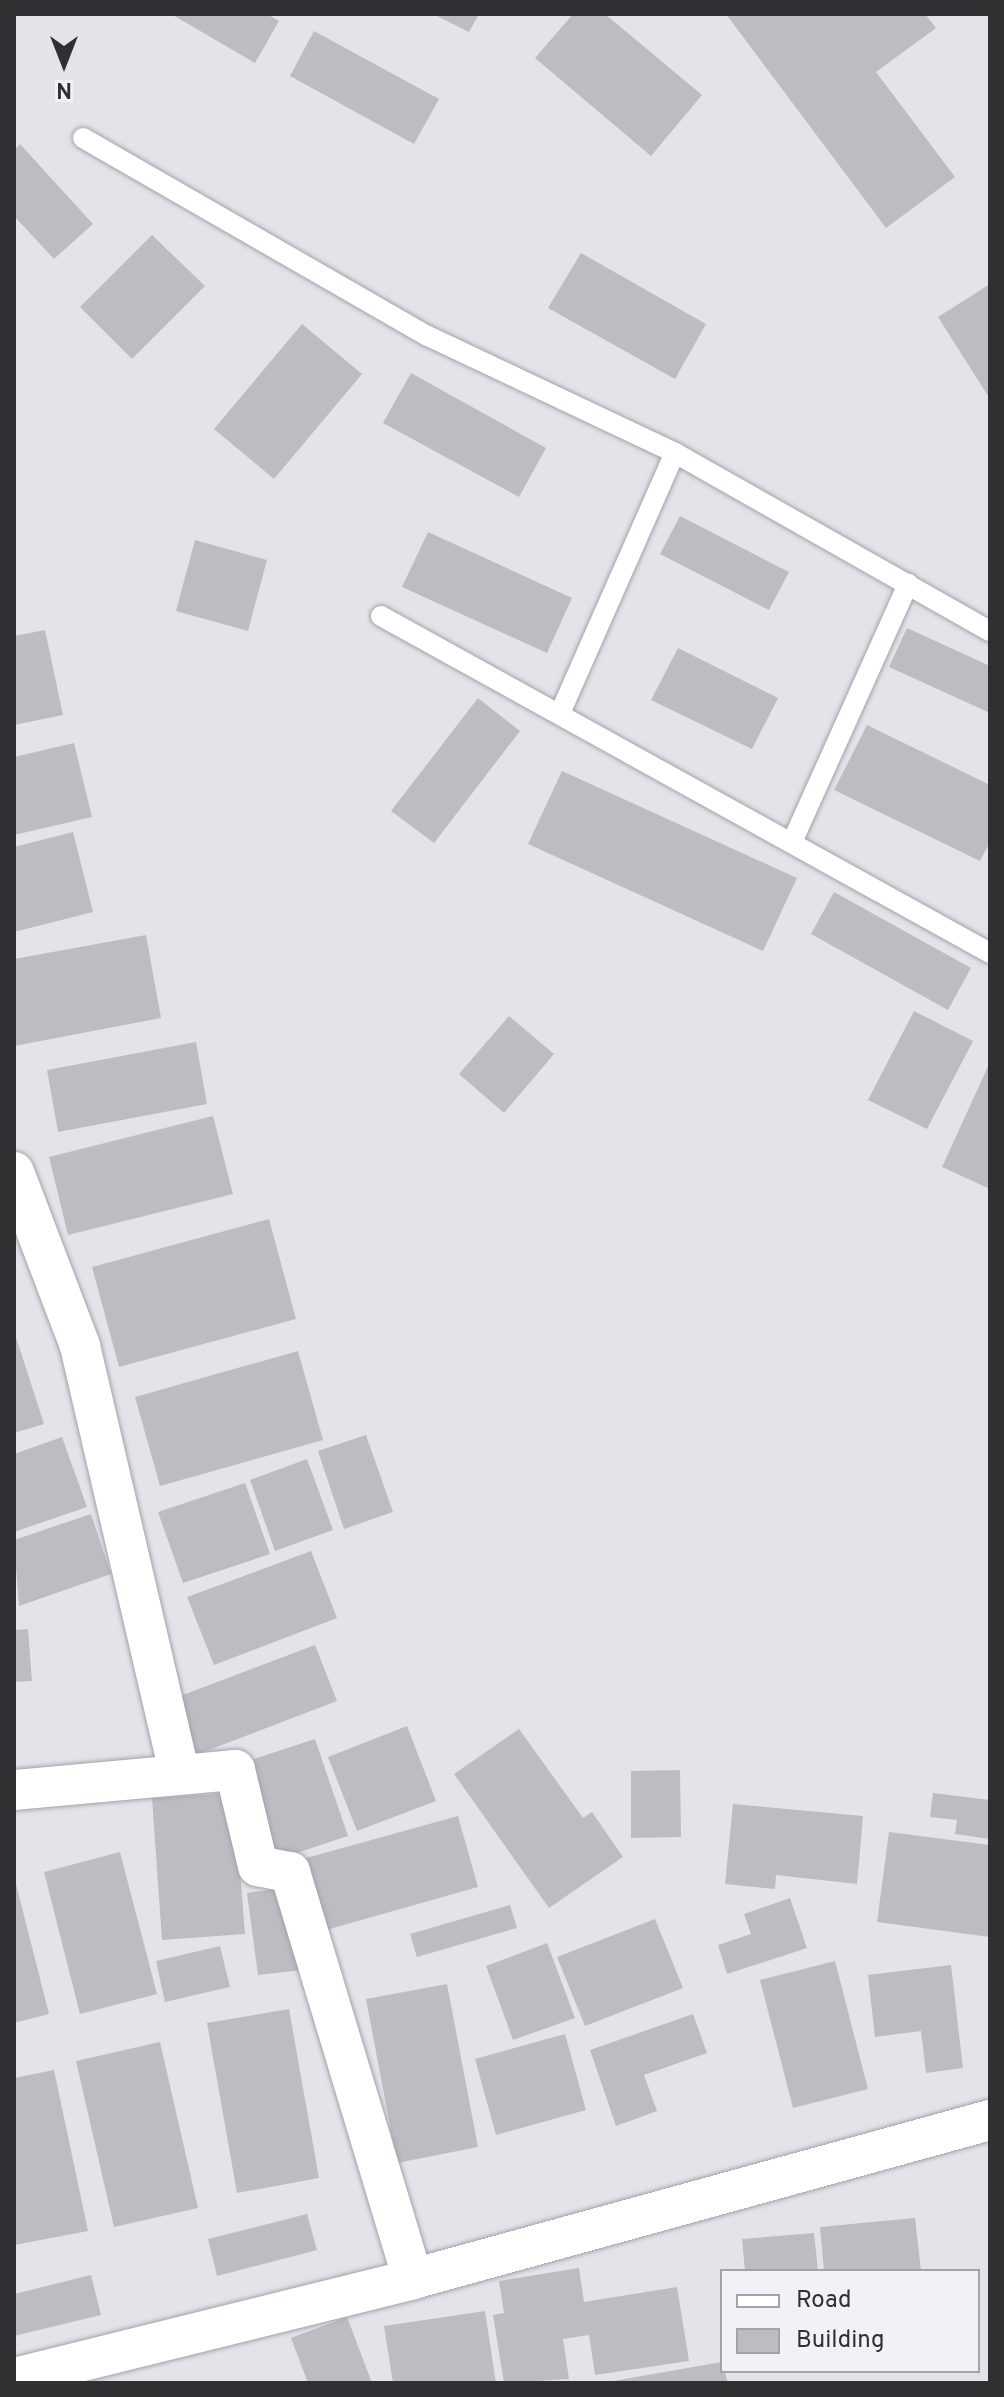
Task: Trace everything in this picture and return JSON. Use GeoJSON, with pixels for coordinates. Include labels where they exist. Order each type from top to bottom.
{"type":"FeatureCollection","features":[{"type":"Feature","properties":{"kind":"street"},"geometry":{"type":"LineString","coordinates":[[14,1172],[80,1346],[179,1772]]}},
{"type":"Feature","properties":{"kind":"street"},"geometry":{"type":"LineString","coordinates":[[14,1790],[179,1772],[235,1770],[258,1866],[290,1872],[413,2279]]}},
{"type":"Feature","properties":{"kind":"street"},"geometry":{"type":"LineString","coordinates":[[14,2378],[413,2279],[990,2120]]}},
{"type":"Feature","properties":{"kind":"lane"},"geometry":{"type":"LineString","coordinates":[[83,138],[428,336],[675,453],[990,631]]}},
{"type":"Feature","properties":{"kind":"lane"},"geometry":{"type":"LineString","coordinates":[[561,711],[675,453]]}},
{"type":"Feature","properties":{"kind":"lane"},"geometry":{"type":"LineString","coordinates":[[793,840],[908,584]]}},
{"type":"Feature","properties":{"kind":"lane"},"geometry":{"type":"LineString","coordinates":[[381,616],[561,711],[990,953]]}},
{"type":"Feature","properties":{"kind":"building"},"geometry":{"type":"Polygon","coordinates":[[[171,14],[267,14],[279,21],[255,63],[171,14]]]}},
{"type":"Feature","properties":{"kind":"building"},"geometry":{"type":"Polygon","coordinates":[[[433,14],[479,14],[469,32],[433,14]]]}},
{"type":"Feature","properties":{"kind":"building"},"geometry":{"type":"Polygon","coordinates":[[[573,14],[605,14],[702,95],[651,156],[535,58],[573,14]]]}},
{"type":"Feature","properties":{"kind":"building"},"geometry":{"type":"Polygon","coordinates":[[[726,14],[925,14],[936,28],[876,72],[955,177],[886,228],[726,14]]]}},
{"type":"Feature","properties":{"kind":"building"},"geometry":{"type":"Polygon","coordinates":[[[314,31],[439,99],[414,144],[290,76],[314,31]]]}},
{"type":"Feature","properties":{"kind":"building"},"geometry":{"type":"Polygon","coordinates":[[[20,144],[93,224],[54,259],[14,216],[14,150],[20,144]]]}},
{"type":"Feature","properties":{"kind":"building"},"geometry":{"type":"Polygon","coordinates":[[[152,235],[205,286],[132,359],[80,307],[152,235]]]}},
{"type":"Feature","properties":{"kind":"building"},"geometry":{"type":"Polygon","coordinates":[[[581,253],[706,324],[675,379],[548,308],[581,253]]]}},
{"type":"Feature","properties":{"kind":"building"},"geometry":{"type":"Polygon","coordinates":[[[990,284],[990,399],[938,317],[990,284]]]}},
{"type":"Feature","properties":{"kind":"building"},"geometry":{"type":"Polygon","coordinates":[[[302,324],[362,374],[274,479],[214,429],[302,324]]]}},
{"type":"Feature","properties":{"kind":"building"},"geometry":{"type":"Polygon","coordinates":[[[411,373],[546,448],[519,497],[383,423],[411,373]]]}},
{"type":"Feature","properties":{"kind":"building"},"geometry":{"type":"Polygon","coordinates":[[[680,516],[789,572],[769,610],[660,554],[680,516]]]}},
{"type":"Feature","properties":{"kind":"building"},"geometry":{"type":"Polygon","coordinates":[[[428,532],[572,598],[547,653],[402,587],[428,532]]]}},
{"type":"Feature","properties":{"kind":"building"},"geometry":{"type":"Polygon","coordinates":[[[195,540],[267,560],[248,631],[176,611],[195,540]]]}},
{"type":"Feature","properties":{"kind":"building"},"geometry":{"type":"Polygon","coordinates":[[[907,628],[990,666],[990,713],[889,667],[907,628]]]}},
{"type":"Feature","properties":{"kind":"building"},"geometry":{"type":"Polygon","coordinates":[[[45,630],[63,715],[14,725],[14,636],[45,630]]]}},
{"type":"Feature","properties":{"kind":"building"},"geometry":{"type":"Polygon","coordinates":[[[678,648],[778,698],[752,749],[651,700],[678,648]]]}},
{"type":"Feature","properties":{"kind":"building"},"geometry":{"type":"Polygon","coordinates":[[[478,698],[520,731],[434,843],[391,811],[478,698]]]}},
{"type":"Feature","properties":{"kind":"building"},"geometry":{"type":"Polygon","coordinates":[[[867,725],[990,785],[990,842],[980,861],[834,790],[867,725]]]}},
{"type":"Feature","properties":{"kind":"building"},"geometry":{"type":"Polygon","coordinates":[[[74,743],[92,817],[14,835],[14,757],[74,743]]]}},
{"type":"Feature","properties":{"kind":"building"},"geometry":{"type":"Polygon","coordinates":[[[562,771],[797,878],[763,951],[528,844],[562,771]]]}},
{"type":"Feature","properties":{"kind":"building"},"geometry":{"type":"Polygon","coordinates":[[[73,832],[93,912],[14,932],[14,847],[73,832]]]}},
{"type":"Feature","properties":{"kind":"building"},"geometry":{"type":"Polygon","coordinates":[[[834,892],[971,968],[948,1010],[811,934],[834,892]]]}},
{"type":"Feature","properties":{"kind":"building"},"geometry":{"type":"Polygon","coordinates":[[[146,935],[161,1018],[14,1046],[14,959],[146,935]]]}},
{"type":"Feature","properties":{"kind":"building"},"geometry":{"type":"Polygon","coordinates":[[[914,1011],[973,1041],[927,1129],[868,1100],[914,1011]]]}},
{"type":"Feature","properties":{"kind":"building"},"geometry":{"type":"Polygon","coordinates":[[[509,1016],[554,1054],[504,1113],[459,1074],[509,1016]]]}},
{"type":"Feature","properties":{"kind":"building"},"geometry":{"type":"Polygon","coordinates":[[[196,1042],[207,1104],[58,1132],[47,1070],[196,1042]]]}},
{"type":"Feature","properties":{"kind":"building"},"geometry":{"type":"Polygon","coordinates":[[[990,1062],[990,1189],[942,1167],[990,1062]]]}},
{"type":"Feature","properties":{"kind":"building"},"geometry":{"type":"Polygon","coordinates":[[[213,1116],[233,1194],[68,1235],[49,1157],[213,1116]]]}},
{"type":"Feature","properties":{"kind":"building"},"geometry":{"type":"Polygon","coordinates":[[[269,1219],[296,1319],[119,1367],[92,1267],[269,1219]]]}},
{"type":"Feature","properties":{"kind":"building"},"geometry":{"type":"Polygon","coordinates":[[[14,1331],[44,1424],[14,1433],[14,1331]]]}},
{"type":"Feature","properties":{"kind":"building"},"geometry":{"type":"Polygon","coordinates":[[[298,1351],[323,1440],[160,1486],[135,1397],[298,1351]]]}},
{"type":"Feature","properties":{"kind":"building"},"geometry":{"type":"Polygon","coordinates":[[[366,1435],[393,1512],[344,1529],[318,1451],[366,1435]]]}},
{"type":"Feature","properties":{"kind":"building"},"geometry":{"type":"Polygon","coordinates":[[[62,1437],[87,1507],[14,1532],[14,1454],[62,1437]]]}},
{"type":"Feature","properties":{"kind":"building"},"geometry":{"type":"Polygon","coordinates":[[[307,1459],[333,1530],[275,1551],[250,1480],[307,1459]]]}},
{"type":"Feature","properties":{"kind":"building"},"geometry":{"type":"Polygon","coordinates":[[[245,1483],[270,1554],[183,1583],[158,1512],[245,1483]]]}},
{"type":"Feature","properties":{"kind":"building"},"geometry":{"type":"Polygon","coordinates":[[[91,1514],[111,1574],[19,1606],[14,1540],[91,1514]]]}},
{"type":"Feature","properties":{"kind":"building"},"geometry":{"type":"Polygon","coordinates":[[[311,1551],[337,1618],[214,1665],[187,1597],[311,1551]]]}},
{"type":"Feature","properties":{"kind":"building"},"geometry":{"type":"Polygon","coordinates":[[[28,1629],[32,1681],[14,1682],[14,1630],[28,1629]]]}},
{"type":"Feature","properties":{"kind":"building"},"geometry":{"type":"Polygon","coordinates":[[[315,1645],[337,1701],[188,1758],[167,1701],[315,1645]]]}},
{"type":"Feature","properties":{"kind":"building"},"geometry":{"type":"Polygon","coordinates":[[[407,1726],[436,1801],[357,1831],[328,1757],[407,1726]]]}},
{"type":"Feature","properties":{"kind":"building"},"geometry":{"type":"Polygon","coordinates":[[[519,1729],[583,1818],[592,1812],[623,1857],[549,1908],[454,1774],[519,1729]]]}},
{"type":"Feature","properties":{"kind":"building"},"geometry":{"type":"Polygon","coordinates":[[[315,1739],[348,1836],[272,1861],[239,1764],[315,1739]]]}},
{"type":"Feature","properties":{"kind":"building"},"geometry":{"type":"Polygon","coordinates":[[[680,1770],[681,1837],[631,1838],[631,1771],[680,1770]]]}},
{"type":"Feature","properties":{"kind":"building"},"geometry":{"type":"Polygon","coordinates":[[[234,1793],[245,1934],[162,1940],[152,1798],[234,1793]]]}},
{"type":"Feature","properties":{"kind":"building"},"geometry":{"type":"Polygon","coordinates":[[[933,1793],[990,1800],[990,1839],[955,1834],[957,1820],[930,1817],[933,1793]]]}},
{"type":"Feature","properties":{"kind":"building"},"geometry":{"type":"Polygon","coordinates":[[[733,1804],[863,1816],[857,1884],[776,1875],[775,1889],[725,1884],[733,1804]]]}},
{"type":"Feature","properties":{"kind":"building"},"geometry":{"type":"Polygon","coordinates":[[[458,1816],[478,1887],[319,1932],[299,1860],[458,1816]]]}},
{"type":"Feature","properties":{"kind":"building"},"geometry":{"type":"Polygon","coordinates":[[[889,1832],[990,1845],[990,1937],[877,1922],[889,1832]]]}},
{"type":"Feature","properties":{"kind":"building"},"geometry":{"type":"Polygon","coordinates":[[[120,1852],[157,1994],[80,2014],[44,1872],[120,1852]]]}},
{"type":"Feature","properties":{"kind":"building"},"geometry":{"type":"Polygon","coordinates":[[[14,1876],[49,2014],[14,2023],[14,1876]]]}},
{"type":"Feature","properties":{"kind":"building"},"geometry":{"type":"Polygon","coordinates":[[[293,1887],[303,1970],[258,1975],[247,1893],[293,1887]]]}},
{"type":"Feature","properties":{"kind":"building"},"geometry":{"type":"Polygon","coordinates":[[[790,1898],[807,1948],[727,1974],[718,1945],[751,1934],[744,1914],[790,1898]]]}},
{"type":"Feature","properties":{"kind":"building"},"geometry":{"type":"Polygon","coordinates":[[[510,1905],[517,1928],[417,1957],[410,1934],[510,1905]]]}},
{"type":"Feature","properties":{"kind":"building"},"geometry":{"type":"Polygon","coordinates":[[[655,1919],[683,1988],[585,2026],[557,1957],[655,1919]]]}},
{"type":"Feature","properties":{"kind":"building"},"geometry":{"type":"Polygon","coordinates":[[[547,1943],[575,2018],[513,2040],[486,1966],[547,1943]]]}},
{"type":"Feature","properties":{"kind":"building"},"geometry":{"type":"Polygon","coordinates":[[[220,1946],[230,1987],[165,2002],[156,1961],[220,1946]]]}},
{"type":"Feature","properties":{"kind":"building"},"geometry":{"type":"Polygon","coordinates":[[[835,1961],[868,2089],[793,2108],[760,1980],[835,1961]]]}},
{"type":"Feature","properties":{"kind":"building"},"geometry":{"type":"Polygon","coordinates":[[[951,1965],[963,2068],[926,2073],[921,2031],[875,2037],[868,1975],[951,1965]]]}},
{"type":"Feature","properties":{"kind":"building"},"geometry":{"type":"Polygon","coordinates":[[[447,1984],[478,2147],[397,2163],[366,1999],[447,1984]]]}},
{"type":"Feature","properties":{"kind":"building"},"geometry":{"type":"Polygon","coordinates":[[[289,2009],[319,2178],[237,2193],[207,2023],[289,2009]]]}},
{"type":"Feature","properties":{"kind":"building"},"geometry":{"type":"Polygon","coordinates":[[[693,2014],[707,2053],[644,2075],[657,2111],[616,2126],[590,2050],[693,2014]]]}},
{"type":"Feature","properties":{"kind":"building"},"geometry":{"type":"Polygon","coordinates":[[[565,2034],[586,2110],[496,2135],[475,2059],[565,2034]]]}},
{"type":"Feature","properties":{"kind":"building"},"geometry":{"type":"Polygon","coordinates":[[[160,2042],[198,2208],[114,2227],[76,2061],[160,2042]]]}},
{"type":"Feature","properties":{"kind":"building"},"geometry":{"type":"Polygon","coordinates":[[[54,2070],[88,2231],[14,2245],[14,2078],[54,2070]]]}},
{"type":"Feature","properties":{"kind":"building"},"geometry":{"type":"Polygon","coordinates":[[[307,2214],[317,2250],[217,2276],[208,2239],[307,2214]]]}},
{"type":"Feature","properties":{"kind":"building"},"geometry":{"type":"Polygon","coordinates":[[[915,2218],[921,2269],[824,2269],[820,2227],[915,2218]]]}},
{"type":"Feature","properties":{"kind":"building"},"geometry":{"type":"Polygon","coordinates":[[[814,2233],[818,2269],[745,2269],[742,2239],[814,2233]]]}},
{"type":"Feature","properties":{"kind":"building"},"geometry":{"type":"Polygon","coordinates":[[[579,2268],[584,2302],[677,2287],[689,2361],[595,2375],[589,2335],[563,2339],[569,2379],[504,2383],[493,2315],[504,2313],[499,2281],[579,2268]]]}},
{"type":"Feature","properties":{"kind":"building"},"geometry":{"type":"Polygon","coordinates":[[[91,2275],[101,2315],[14,2336],[14,2294],[91,2275]]]}},
{"type":"Feature","properties":{"kind":"building"},"geometry":{"type":"Polygon","coordinates":[[[485,2311],[496,2383],[393,2383],[384,2326],[485,2311]]]}},
{"type":"Feature","properties":{"kind":"building"},"geometry":{"type":"Polygon","coordinates":[[[347,2317],[372,2383],[308,2383],[291,2338],[347,2317]]]}},
{"type":"Feature","properties":{"kind":"building"},"geometry":{"type":"Polygon","coordinates":[[[720,2362],[720,2373],[725,2373],[728,2383],[614,2383],[720,2362]]]}}]}
